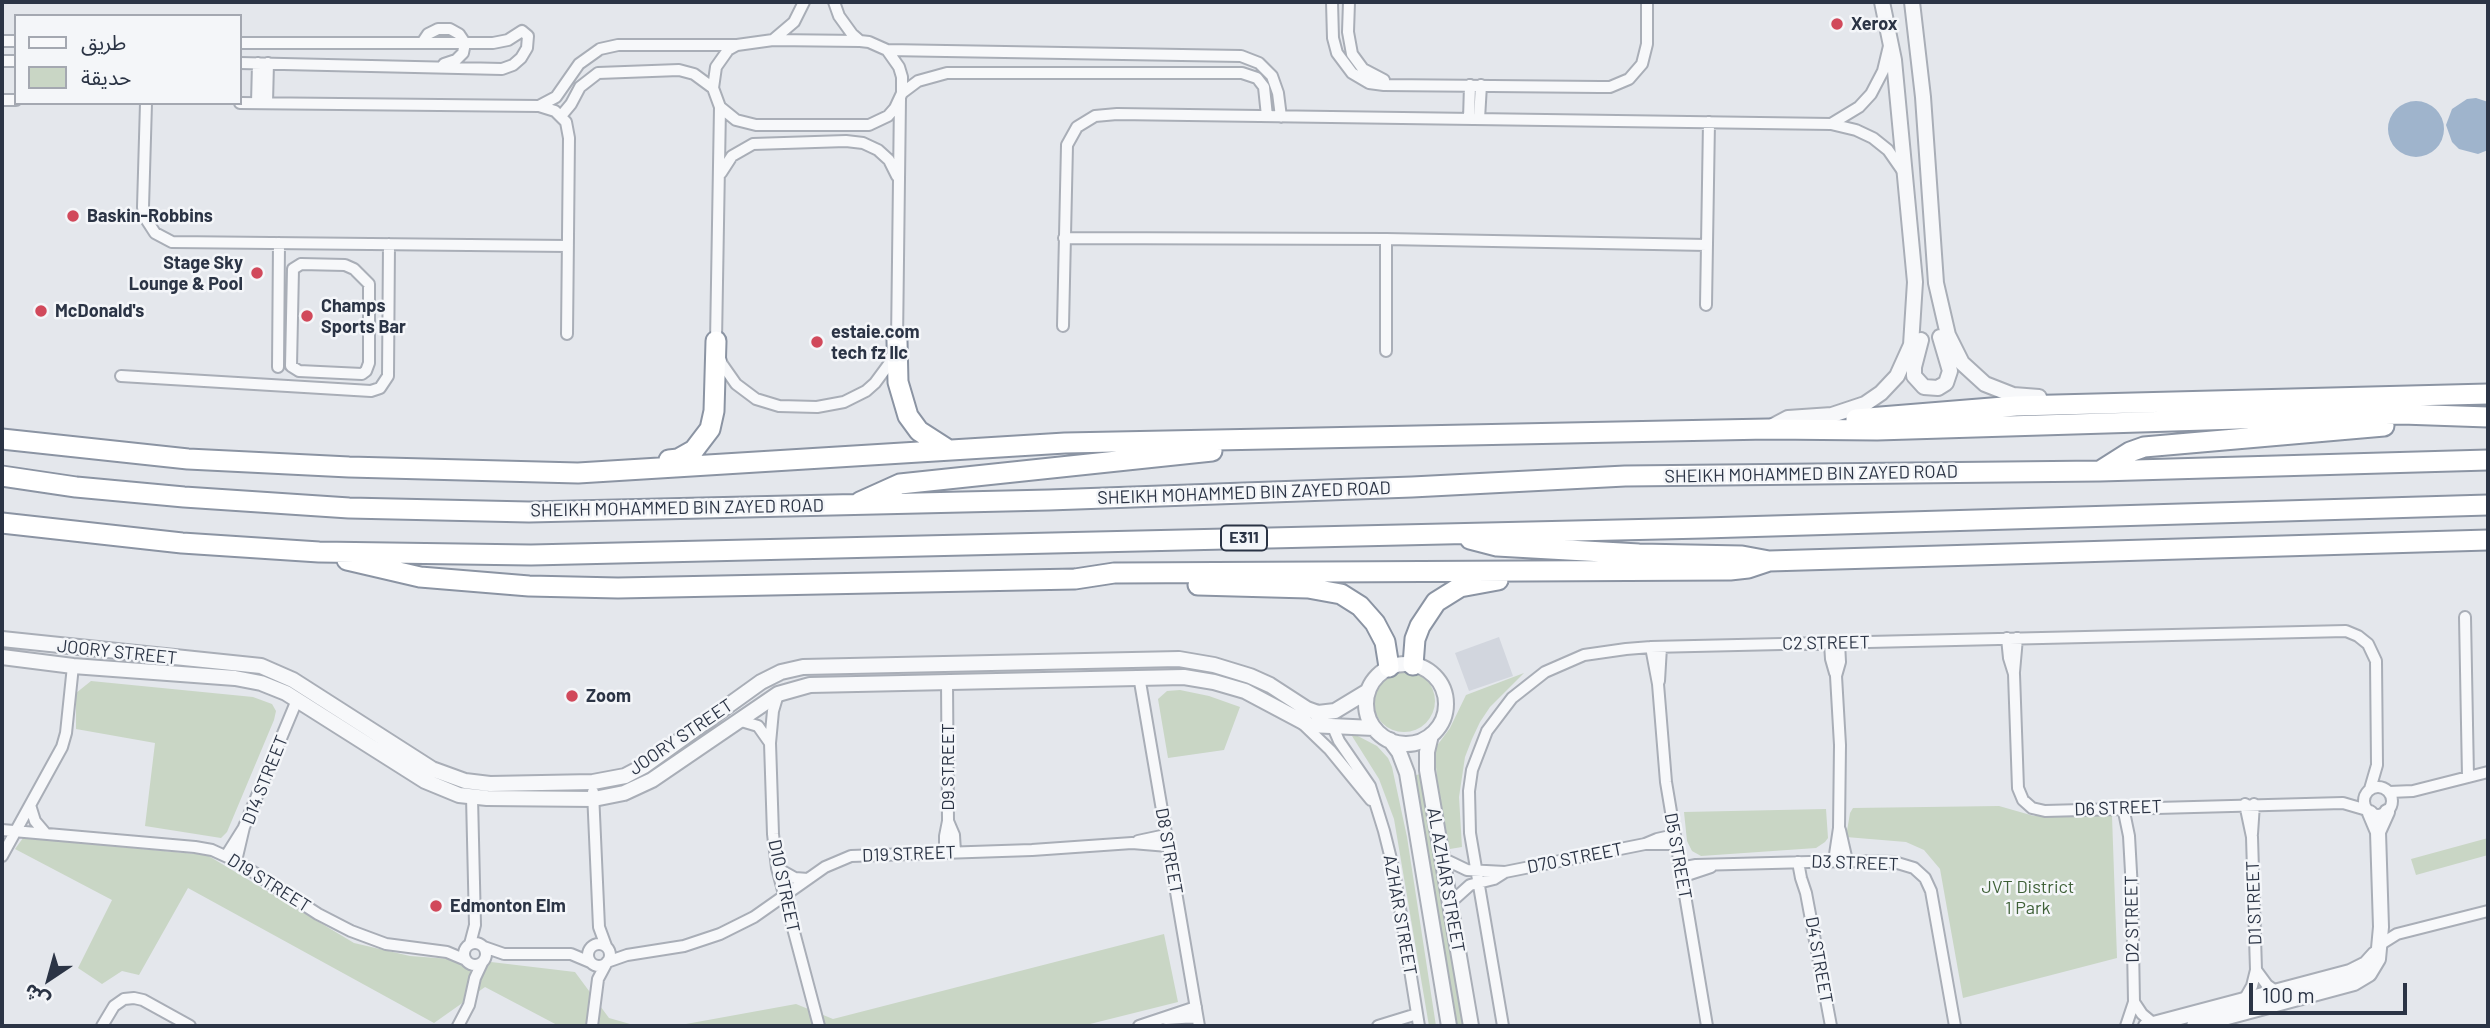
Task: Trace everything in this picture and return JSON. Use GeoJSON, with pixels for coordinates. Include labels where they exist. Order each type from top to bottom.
{"type":"FeatureCollection","features":[{"type":"Feature","properties":{"kind":"highway"},"geometry":{"type":"LineString","coordinates":[[578,473],[678,459],[700,444],[710,429],[714,411],[716,341]]}},
{"type":"Feature","properties":{"kind":"highway"},"geometry":{"type":"LineString","coordinates":[[897,341],[898,382],[908,416],[919,431],[947,449]]}},
{"type":"Feature","properties":{"kind":"highway"},"geometry":{"type":"LineString","coordinates":[[1795,429],[1845,420],[1921,412],[2095,404],[2488,394]]}},
{"type":"Feature","properties":{"kind":"highway"},"geometry":{"type":"LineString","coordinates":[[2,439],[188,459],[349,467],[578,473],[1065,443],[1877,429],[2402,414],[2479,417]]}},
{"type":"Feature","properties":{"kind":"highway"},"geometry":{"type":"LineString","coordinates":[[2100,471],[2130,452],[2144,447],[2479,417]]}},
{"type":"Feature","properties":{"kind":"highway"},"geometry":{"type":"LineString","coordinates":[[856,504],[900,484],[1217,451],[1254,439]]}},
{"type":"Feature","properties":{"kind":"highway","name":"SHEIKH MOHAMMED BIN ZAYED ROAD"},"geometry":{"type":"LineString","coordinates":[[2,475],[76,487],[184,497],[366,509],[529,512],[1370,489],[1625,476],[2100,471],[2488,460]]}},
{"type":"Feature","properties":{"kind":"highway","name":"E311"},"geometry":{"type":"LineString","coordinates":[[2,523],[183,543],[319,552],[531,555],[2488,505]]}},
{"type":"Feature","properties":{"kind":"highway"},"geometry":{"type":"LineString","coordinates":[[1457,533],[1497,547],[1742,556],[1769,561],[2488,540]]}},
{"type":"Feature","properties":{"kind":"highway"},"geometry":{"type":"LineString","coordinates":[[319,552],[406,574],[529,586],[644,588],[1075,579],[1114,573],[1730,570],[1769,561]]}},
{"type":"Feature","properties":{"kind":"highway"},"geometry":{"type":"LineString","coordinates":[[1413,664],[1415,639],[1420,626],[1432,608],[1448,594],[1475,583],[1592,569]]}},
{"type":"Feature","properties":{"kind":"highway"},"geometry":{"type":"LineString","coordinates":[[1075,579],[1107,583],[1308,588],[1330,591],[1351,600],[1375,622],[1385,642],[1389,667]]}},
{"type":"Feature","properties":{"kind":"street"},"geometry":{"type":"LineString","coordinates":[[774,40],[794,22],[804,2]]}},
{"type":"Feature","properties":{"kind":"street"},"geometry":{"type":"LineString","coordinates":[[834,2],[845,25],[860,41]]}},
{"type":"Feature","properties":{"kind":"street"},"geometry":{"type":"LineString","coordinates":[[1332,2],[1333,38],[1337,53],[1352,73],[1369,83],[1600,87],[1620,84],[1636,72],[1646,54],[1647,2]]}},
{"type":"Feature","properties":{"kind":"street"},"geometry":{"type":"LineString","coordinates":[[1349,2],[1348,37],[1355,60],[1368,73],[1396,84]]}},
{"type":"Feature","properties":{"kind":"street"},"geometry":{"type":"LineString","coordinates":[[1768,429],[1788,418],[1843,412],[1865,404],[1881,393],[1897,376],[1908,356],[1913,334],[1915,289],[1890,40],[1882,2]]}},
{"type":"Feature","properties":{"kind":"street"},"geometry":{"type":"LineString","coordinates":[[1912,2],[1920,72],[1939,330],[1950,371],[1946,383],[1933,388],[1920,384],[1914,376],[1921,329],[1915,289]]}},
{"type":"Feature","properties":{"kind":"street"},"geometry":{"type":"LineString","coordinates":[[242,43],[498,43],[522,31],[528,36],[525,53],[507,68],[242,63]]}},
{"type":"Feature","properties":{"kind":"street"},"geometry":{"type":"LineString","coordinates":[[539,106],[556,97],[579,64],[600,49],[618,45],[737,45],[774,40],[860,41],[887,50],[1241,56],[1259,63],[1272,76],[1278,93],[1281,117]]}},
{"type":"Feature","properties":{"kind":"street"},"geometry":{"type":"LineString","coordinates":[[1832,124],[1860,107],[1871,94],[1883,71],[1890,40]]}},
{"type":"Feature","properties":{"kind":"street"},"geometry":{"type":"LineString","coordinates":[[427,68],[456,60],[463,53],[465,43]]}},
{"type":"Feature","properties":{"kind":"street"},"geometry":{"type":"LineString","coordinates":[[737,45],[721,58],[713,77],[713,88],[720,107],[727,115],[746,124],[859,125],[879,121],[895,108],[901,96],[927,77],[947,73],[1242,73],[1257,78],[1264,87],[1267,117]]}},
{"type":"Feature","properties":{"kind":"street"},"geometry":{"type":"LineString","coordinates":[[720,107],[716,341],[722,364],[736,384],[767,403],[798,407],[844,402],[866,391],[875,383],[889,363],[897,341],[902,77],[899,67],[887,50]]}},
{"type":"Feature","properties":{"kind":"street"},"geometry":{"type":"LineString","coordinates":[[262,103],[263,63]]}},
{"type":"Feature","properties":{"kind":"street"},"geometry":{"type":"LineString","coordinates":[[561,116],[580,87],[598,73],[679,70],[694,74],[713,88]]}},
{"type":"Feature","properties":{"kind":"street"},"geometry":{"type":"LineString","coordinates":[[1474,119],[1475,85]]}},
{"type":"Feature","properties":{"kind":"street"},"geometry":{"type":"LineString","coordinates":[[242,103],[539,106],[555,111],[566,122],[569,138],[567,334]]}},
{"type":"Feature","properties":{"kind":"street"},"geometry":{"type":"LineString","coordinates":[[146,105],[143,207],[148,225],[155,233],[172,242],[568,246]]}},
{"type":"Feature","properties":{"kind":"street"},"geometry":{"type":"LineString","coordinates":[[1063,326],[1067,145],[1071,135],[1086,120],[1095,116],[1117,114],[1832,124],[1873,138],[1888,150],[1905,174]]}},
{"type":"Feature","properties":{"kind":"street"},"geometry":{"type":"LineString","coordinates":[[1706,305],[1709,122]]}},
{"type":"Feature","properties":{"kind":"street"},"geometry":{"type":"LineString","coordinates":[[719,177],[732,156],[752,144],[846,141],[863,143],[878,150],[889,160],[899,182]]}},
{"type":"Feature","properties":{"kind":"street"},"geometry":{"type":"LineString","coordinates":[[1064,238],[1387,239],[1707,245]]}},
{"type":"Feature","properties":{"kind":"street"},"geometry":{"type":"LineString","coordinates":[[1386,351],[1387,239]]}},
{"type":"Feature","properties":{"kind":"street"},"geometry":{"type":"LineString","coordinates":[[278,367],[279,243]]}},
{"type":"Feature","properties":{"kind":"street"},"geometry":{"type":"LineString","coordinates":[[293,243],[293,369],[362,374],[369,363],[370,291],[367,281],[345,265],[301,264],[294,267]]}},
{"type":"Feature","properties":{"kind":"street"},"geometry":{"type":"LineString","coordinates":[[121,376],[371,391],[380,388],[388,376],[389,244]]}},
{"type":"Feature","properties":{"kind":"street"},"geometry":{"type":"LineString","coordinates":[[1937,290],[1951,345],[1962,363],[1976,378],[1994,389],[2013,395],[2073,396],[2095,404]]}},
{"type":"Feature","properties":{"kind":"street"},"geometry":{"type":"LineString","coordinates":[[2465,617],[2468,777]]}},
{"type":"Feature","properties":{"kind":"street","name":"C2 STREET"},"geometry":{"type":"LineString","coordinates":[[1503,1026],[1468,812],[1469,791],[1478,750],[1499,714],[1528,684],[1564,662],[1604,651],[1656,647],[2012,638],[2326,631],[2353,633],[2368,644],[2376,662],[2376,765],[2368,791]]}},
{"type":"Feature","properties":{"kind":"street","name":"D6 STREET"},"geometry":{"type":"LineString","coordinates":[[2012,638],[2018,788],[2023,800],[2032,808],[2045,811],[2343,803],[2368,812]]}},
{"type":"Feature","properties":{"kind":"street","name":"JOORY STREET"},"geometry":{"type":"LineString","coordinates":[[2,639],[238,662],[272,670],[432,769],[453,778],[490,783],[593,782],[614,779],[644,766],[761,682],[792,669],[814,666],[1168,659],[1202,662],[1238,672],[1279,691],[1307,709],[1324,713],[1344,706],[1368,691]]}},
{"type":"Feature","properties":{"kind":"street"},"geometry":{"type":"LineString","coordinates":[[1834,643],[1831,659],[1836,676],[1840,745],[1839,828],[1834,861]]}},
{"type":"Feature","properties":{"kind":"street","name":"D5 STREET"},"geometry":{"type":"LineString","coordinates":[[1656,647],[1662,755],[1707,1026]]}},
{"type":"Feature","properties":{"kind":"street"},"geometry":{"type":"LineString","coordinates":[[2,856],[64,740],[73,666],[85,660],[118,660],[128,653]]}},
{"type":"Feature","properties":{"kind":"street","name":"JOORY STREET"},"geometry":{"type":"LineString","coordinates":[[2,657],[73,666],[248,680],[274,688],[297,700],[425,781],[447,792],[472,797],[594,799],[624,793],[643,785],[778,694],[810,685],[1169,676],[1207,680],[1245,691],[1302,723],[1317,727],[1354,725],[1374,728]]}},
{"type":"Feature","properties":{"kind":"street"},"geometry":{"type":"LineString","coordinates":[[1139,676],[1153,668],[1187,667],[1202,662]]}},
{"type":"Feature","properties":{"kind":"street"},"geometry":{"type":"LineString","coordinates":[[947,681],[960,673],[991,670],[1005,663]]}},
{"type":"Feature","properties":{"kind":"street"},"geometry":{"type":"LineString","coordinates":[[1374,728],[1366,710],[1368,691],[1376,677],[1389,667],[1413,664]]}},
{"type":"Feature","properties":{"kind":"street","name":"AL AZHAR STREET"},"geometry":{"type":"LineString","coordinates":[[1413,664],[1435,677],[1444,692],[1445,711],[1431,734],[1427,770],[1471,1026]]}},
{"type":"Feature","properties":{"kind":"street","name":"D8 STREET"},"geometry":{"type":"LineString","coordinates":[[1139,676],[1197,1017]]}},
{"type":"Feature","properties":{"kind":"street","name":"D9 STREET"},"geometry":{"type":"LineString","coordinates":[[947,681],[948,821],[954,835],[950,852]]}},
{"type":"Feature","properties":{"kind":"street"},"geometry":{"type":"LineString","coordinates":[[1272,704],[1279,691]]}},
{"type":"Feature","properties":{"kind":"street","name":"D10 STREET"},"geometry":{"type":"LineString","coordinates":[[778,694],[773,710],[770,743],[777,868],[819,1026]]}},
{"type":"Feature","properties":{"kind":"street","name":"D14 STREET"},"geometry":{"type":"LineString","coordinates":[[231,858],[297,700]]}},
{"type":"Feature","properties":{"kind":"street"},"geometry":{"type":"LineString","coordinates":[[738,720],[758,726],[770,743]]}},
{"type":"Feature","properties":{"kind":"street","name":"AZHAR STREET"},"geometry":{"type":"LineString","coordinates":[[1302,723],[1330,750],[1375,805]]}},
{"type":"Feature","properties":{"kind":"street","name":"AZHAR STREET"},"geometry":{"type":"LineString","coordinates":[[1333,727],[1339,741],[1366,776],[1391,858],[1418,1021]]}},
{"type":"Feature","properties":{"kind":"street","name":"AL AZHAR STREET"},"geometry":{"type":"LineString","coordinates":[[1374,728],[1390,740],[1399,752],[1407,773],[1449,1026]]}},
{"type":"Feature","properties":{"kind":"street"},"geometry":{"type":"LineString","coordinates":[[1390,740],[1411,743],[1431,734]]}},
{"type":"Feature","properties":{"kind":"street","name":"C2 STREET"},"geometry":{"type":"LineString","coordinates":[[2376,765],[2388,791]]}},
{"type":"Feature","properties":{"kind":"street"},"geometry":{"type":"LineString","coordinates":[[2194,1026],[2354,983],[2369,974],[2381,944],[2381,927],[2378,832],[2364,799],[2368,791],[2380,787],[2388,791],[2413,792],[2488,772]]}},
{"type":"Feature","properties":{"kind":"street"},"geometry":{"type":"LineString","coordinates":[[593,782],[598,927],[587,956],[598,979]]}},
{"type":"Feature","properties":{"kind":"street","name":"D6 STREET"},"geometry":{"type":"LineString","coordinates":[[2343,803],[2368,791]]}},
{"type":"Feature","properties":{"kind":"street"},"geometry":{"type":"LineString","coordinates":[[2378,832],[2392,797],[2388,791]]}},
{"type":"Feature","properties":{"kind":"street"},"geometry":{"type":"LineString","coordinates":[[2368,812],[2379,816],[2413,792]]}},
{"type":"Feature","properties":{"kind":"street"},"geometry":{"type":"LineString","coordinates":[[472,797],[475,925],[464,955],[475,978]]}},
{"type":"Feature","properties":{"kind":"street","name":"D1 STREET"},"geometry":{"type":"LineString","coordinates":[[2244,1000],[2252,986],[2256,970],[2250,804]]}},
{"type":"Feature","properties":{"kind":"street"},"geometry":{"type":"LineString","coordinates":[[30,805],[35,821],[46,834]]}},
{"type":"Feature","properties":{"kind":"street","name":"D2 STREET"},"geometry":{"type":"LineString","coordinates":[[2126,1026],[2134,1002],[2127,807]]}},
{"type":"Feature","properties":{"kind":"street"},"geometry":{"type":"LineString","coordinates":[[1839,828],[1847,861]]}},
{"type":"Feature","properties":{"kind":"street","name":"D19 STREET"},"geometry":{"type":"LineString","coordinates":[[2,830],[195,847],[231,858],[318,914],[351,931],[404,948],[447,952],[467,962]]}},
{"type":"Feature","properties":{"kind":"street","name":"D70 STREET"},"geometry":{"type":"LineString","coordinates":[[1442,858],[1478,877],[1495,870],[1505,872],[1645,844],[1657,839],[1676,839]]}},
{"type":"Feature","properties":{"kind":"street","name":"D19 STREET"},"geometry":{"type":"LineString","coordinates":[[606,963],[627,955],[702,941],[737,926],[834,862],[851,856],[1032,850],[1167,840]]}},
{"type":"Feature","properties":{"kind":"street","name":"D3 STREET"},"geometry":{"type":"LineString","coordinates":[[1681,872],[1714,866],[1834,861],[1901,863],[1914,868],[1925,878],[1931,891],[1955,1026]]}},
{"type":"Feature","properties":{"kind":"street","name":"D4 STREET"},"geometry":{"type":"LineString","coordinates":[[1803,862],[1831,1026]]}},
{"type":"Feature","properties":{"kind":"street"},"geometry":{"type":"LineString","coordinates":[[777,868],[795,878],[808,879]]}},
{"type":"Feature","properties":{"kind":"street"},"geometry":{"type":"LineString","coordinates":[[1450,903],[1478,877]]}},
{"type":"Feature","properties":{"kind":"street"},"geometry":{"type":"LineString","coordinates":[[2134,1002],[2150,1025],[2358,968],[2372,957],[2381,944],[2397,934],[2488,911]]}},
{"type":"Feature","properties":{"kind":"street"},"geometry":{"type":"LineString","coordinates":[[458,1026],[469,1005],[475,978],[487,954],[475,925]]}},
{"type":"Feature","properties":{"kind":"street"},"geometry":{"type":"LineString","coordinates":[[592,1026],[598,979],[610,955],[598,927]]}},
{"type":"Feature","properties":{"kind":"street"},"geometry":{"type":"LineString","coordinates":[[2381,927],[2397,934]]}},
{"type":"Feature","properties":{"kind":"street"},"geometry":{"type":"LineString","coordinates":[[468,945],[475,942],[505,954]]}},
{"type":"Feature","properties":{"kind":"street"},"geometry":{"type":"LineString","coordinates":[[467,962],[475,965],[505,954],[571,954],[598,944],[607,947]]}},
{"type":"Feature","properties":{"kind":"street","name":"D19 STREET"},"geometry":{"type":"LineString","coordinates":[[447,952],[468,945]]}},
{"type":"Feature","properties":{"kind":"street","name":"D19 STREET"},"geometry":{"type":"LineString","coordinates":[[607,947],[627,955]]}},
{"type":"Feature","properties":{"kind":"street"},"geometry":{"type":"LineString","coordinates":[[571,954],[599,966],[606,963]]}},
{"type":"Feature","properties":{"kind":"street","name":"D1 STREET"},"geometry":{"type":"LineString","coordinates":[[2256,970],[2267,985],[2277,992]]}},
{"type":"Feature","properties":{"kind":"street"},"geometry":{"type":"LineString","coordinates":[[102,1026],[114,1006],[124,999],[134,998],[143,1000],[190,1026]]}},
{"type":"Feature","properties":{"kind":"street"},"geometry":{"type":"LineString","coordinates":[[1139,1026],[1163,1019],[1197,1017]]}},
{"type":"Feature","properties":{"kind":"street"},"geometry":{"type":"LineString","coordinates":[[1383,1025],[1418,1021]]}},
{"type":"Feature","properties":{"kind":"shaded area"},"geometry":{"type":"Polygon","coordinates":[[[1499,637],[1513,676],[1469,691],[1455,653],[1499,637]]]}},
{"type":"Feature","properties":{"kind":"green space"},"geometry":{"type":"Polygon","coordinates":[[[1404,670],[1426,679],[1435,701],[1426,723],[1404,732],[1382,723],[1373,701],[1382,679],[1404,670]]]}},
{"type":"Feature","properties":{"kind":"green space"},"geometry":{"type":"Polygon","coordinates":[[[1524,673],[1490,707],[1472,739],[1465,757],[1459,797],[1462,847],[1450,849],[1441,818],[1436,747],[1450,728],[1466,695],[1524,673]]]}},
{"type":"Feature","properties":{"kind":"green space"},"geometry":{"type":"Polygon","coordinates":[[[91,681],[253,697],[272,704],[276,711],[274,720],[227,832],[221,838],[145,826],[155,743],[76,729],[76,693],[91,681]]]}},
{"type":"Feature","properties":{"kind":"green space"},"geometry":{"type":"Polygon","coordinates":[[[1180,690],[1209,696],[1240,707],[1224,750],[1168,758],[1158,699],[1167,691],[1180,690]]]}},
{"type":"Feature","properties":{"kind":"green space"},"geometry":{"type":"Polygon","coordinates":[[[1354,734],[1377,746],[1392,767],[1407,837],[1436,1026],[1429,1026],[1394,819],[1379,779],[1352,736],[1354,734]]]}},
{"type":"Feature","properties":{"kind":"green space"},"geometry":{"type":"Polygon","coordinates":[[[1420,774],[1463,1026],[1455,1026],[1413,776],[1420,774]]]}},
{"type":"Feature","properties":{"kind":"green space","name":"JVT District 1 Park"},"geometry":{"type":"Polygon","coordinates":[[[1999,806],[2034,816],[2112,816],[2117,958],[1963,998],[1940,869],[1924,850],[1906,842],[1846,837],[1850,813],[1853,808],[1999,806]]]}},
{"type":"Feature","properties":{"kind":"green space"},"geometry":{"type":"Polygon","coordinates":[[[1826,809],[1828,838],[1816,848],[1701,856],[1692,851],[1687,841],[1684,812],[1826,809]]]}},
{"type":"Feature","properties":{"kind":"green space"},"geometry":{"type":"Polygon","coordinates":[[[23,838],[207,855],[354,943],[410,956],[575,972],[609,1018],[637,1026],[559,1026],[485,987],[434,1023],[188,888],[139,975],[122,971],[102,984],[78,968],[112,900],[15,849],[23,838]]]}},
{"type":"Feature","properties":{"kind":"green space"},"geometry":{"type":"Polygon","coordinates":[[[2488,838],[2488,855],[2416,875],[2411,859],[2488,838]]]}},
{"type":"Feature","properties":{"kind":"green space"},"geometry":{"type":"Polygon","coordinates":[[[1164,934],[1178,1002],[1082,1026],[675,1026],[796,1004],[833,1019],[1164,934]]]}},
{"type":"Feature","properties":{"kind":"water"},"geometry":{"type":"Polygon","coordinates":[[[2476,98],[2488,102],[2488,150],[2478,154],[2459,149],[2452,142],[2446,125],[2452,109],[2467,99],[2476,98]]]}},
{"type":"Feature","properties":{"kind":"water"},"geometry":{"type":"Polygon","coordinates":[[[2416,101],[2427,103],[2436,109],[2442,118],[2442,140],[2436,149],[2427,155],[2416,157],[2405,155],[2396,149],[2390,140],[2388,129],[2390,118],[2396,109],[2405,103],[2416,101]]]}},
{"type":"Feature","properties":{"kind":"place","name":"Xerox"},"geometry":{"type":"Point","coordinates":[1837,24]}},
{"type":"Feature","properties":{"kind":"place","name":"Baskin-Robbins"},"geometry":{"type":"Point","coordinates":[73,216]}},
{"type":"Feature","properties":{"kind":"place","name":"Stage Sky Lounge & Pool"},"geometry":{"type":"Point","coordinates":[257,273]}},
{"type":"Feature","properties":{"kind":"place","name":"McDonald's"},"geometry":{"type":"Point","coordinates":[41,311]}},
{"type":"Feature","properties":{"kind":"place","name":"Champs Sports Bar"},"geometry":{"type":"Point","coordinates":[307,316]}},
{"type":"Feature","properties":{"kind":"place","name":"estaie.com tech fz llc"},"geometry":{"type":"Point","coordinates":[817,342]}},
{"type":"Feature","properties":{"kind":"place","name":"Zoom"},"geometry":{"type":"Point","coordinates":[572,696]}},
{"type":"Feature","properties":{"kind":"place","name":"Edmonton Elm"},"geometry":{"type":"Point","coordinates":[436,906]}}]}
